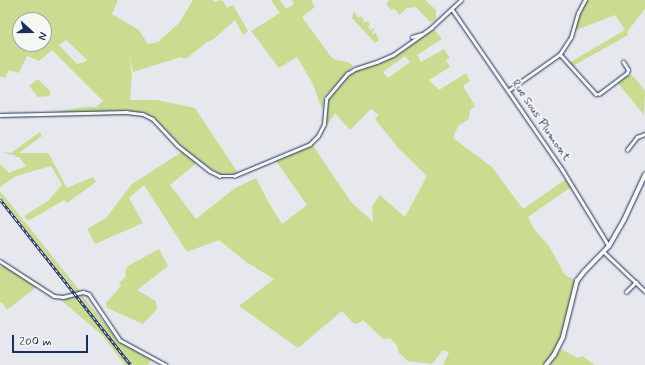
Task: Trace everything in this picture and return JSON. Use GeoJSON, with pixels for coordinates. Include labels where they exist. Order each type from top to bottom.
{"type":"FeatureCollection","features":[{"type":"Feature","properties":{"kind":"main road"},"geometry":{"type":"LineString","coordinates":[[548,363],[563,337],[577,281],[609,246],[624,220],[645,176]]}},
{"type":"Feature","properties":{"kind":"street"},"geometry":{"type":"LineString","coordinates":[[0,115],[126,112],[143,114],[155,122],[177,145],[210,171],[220,176],[234,176],[310,144],[318,136],[324,124],[326,99],[347,74],[355,68],[387,58],[424,33],[452,9],[460,0]]}},
{"type":"Feature","properties":{"kind":"street"},"geometry":{"type":"LineString","coordinates":[[508,90],[560,54],[571,37],[578,13],[585,0]]}},
{"type":"Feature","properties":{"kind":"street","name":"Rue Sous Plumont"},"geometry":{"type":"LineString","coordinates":[[452,9],[562,169],[609,246]]}},
{"type":"Feature","properties":{"kind":"street"},"geometry":{"type":"LineString","coordinates":[[412,37],[424,33]]}},
{"type":"Feature","properties":{"kind":"street"},"geometry":{"type":"LineString","coordinates":[[560,54],[596,94],[599,94],[628,73],[628,70],[623,62]]}},
{"type":"Feature","properties":{"kind":"street"},"geometry":{"type":"LineString","coordinates":[[627,150],[637,137],[645,134]]}},
{"type":"Feature","properties":{"kind":"street"},"geometry":{"type":"LineString","coordinates":[[604,252],[645,291]]}},
{"type":"Feature","properties":{"kind":"street"},"geometry":{"type":"LineString","coordinates":[[0,261],[54,296],[63,297],[83,292],[89,294],[120,340],[166,365]]}},
{"type":"Feature","properties":{"kind":"street"},"geometry":{"type":"LineString","coordinates":[[626,292],[636,282]]}},
{"type":"Feature","properties":{"kind":"green space"},"geometry":{"type":"Polygon","coordinates":[[[0,0],[118,0],[112,14],[139,30],[148,44],[158,42],[179,23],[193,0],[213,0],[214,2],[222,0],[227,8],[233,5],[248,31],[243,35],[235,20],[214,39],[207,42],[186,59],[181,57],[133,72],[129,54],[132,75],[130,100],[157,100],[195,108],[238,173],[221,175],[199,161],[170,185],[196,219],[235,188],[256,178],[282,224],[307,205],[276,161],[312,144],[351,202],[373,222],[372,206],[380,195],[405,217],[427,176],[399,149],[375,119],[379,115],[371,109],[350,130],[335,113],[321,134],[326,120],[326,100],[350,73],[384,61],[398,54],[433,28],[442,39],[417,55],[421,62],[444,49],[450,58],[446,60],[450,67],[429,80],[439,90],[466,73],[470,81],[463,86],[475,106],[470,110],[469,119],[458,126],[453,138],[492,167],[523,209],[566,179],[571,187],[528,217],[534,229],[549,246],[565,275],[575,280],[567,319],[560,341],[544,365],[443,365],[449,352],[443,350],[432,364],[408,361],[399,353],[397,346],[390,338],[383,339],[363,320],[357,324],[353,323],[342,311],[298,348],[239,306],[274,279],[246,262],[219,240],[187,252],[144,185],[129,198],[143,223],[95,244],[87,229],[106,218],[132,184],[185,150],[153,117],[142,112],[56,112],[84,107],[96,107],[103,101],[52,50],[52,12],[12,12],[12,52],[50,52],[39,61],[27,56],[19,73],[9,70],[5,78],[0,76],[0,0]],[[66,40],[59,45],[77,64],[87,61],[87,60],[66,40]],[[405,56],[383,72],[388,78],[410,62],[405,56]]]}},
{"type":"Feature","properties":{"kind":"green space"},"geometry":{"type":"Polygon","coordinates":[[[271,0],[280,0],[286,9],[294,4],[292,0],[311,0],[315,7],[302,17],[331,57],[336,60],[348,62],[353,66],[324,97],[322,110],[313,84],[297,57],[279,68],[251,31],[280,13],[271,0]]]}},
{"type":"Feature","properties":{"kind":"green space"},"geometry":{"type":"Polygon","coordinates":[[[389,0],[425,0],[436,10],[436,19],[432,22],[429,21],[416,7],[407,8],[399,15],[395,9],[391,10],[386,4],[389,0]]]}},
{"type":"Feature","properties":{"kind":"green space"},"geometry":{"type":"Polygon","coordinates":[[[587,0],[645,0],[645,9],[627,32],[628,35],[573,66],[569,63],[625,30],[615,15],[574,31],[578,17],[587,0]]]}},
{"type":"Feature","properties":{"kind":"green space"},"geometry":{"type":"Polygon","coordinates":[[[354,11],[358,18],[361,16],[364,23],[367,21],[370,24],[368,27],[371,30],[374,28],[375,29],[372,33],[376,33],[379,40],[375,43],[352,18],[354,11]]]}},
{"type":"Feature","properties":{"kind":"green space"},"geometry":{"type":"Polygon","coordinates":[[[628,74],[634,77],[645,91],[644,115],[617,82],[628,74]]]}},
{"type":"Feature","properties":{"kind":"green space"},"geometry":{"type":"Polygon","coordinates":[[[38,79],[50,91],[50,96],[38,97],[29,86],[38,79]]]}},
{"type":"Feature","properties":{"kind":"green space"},"geometry":{"type":"Polygon","coordinates":[[[40,132],[42,136],[19,153],[49,154],[67,188],[93,177],[96,182],[67,203],[64,200],[28,221],[24,216],[48,201],[62,185],[51,166],[16,176],[0,187],[0,164],[9,173],[26,166],[19,157],[4,152],[11,153],[40,132]]]}},
{"type":"Feature","properties":{"kind":"green space"},"geometry":{"type":"Polygon","coordinates":[[[0,191],[80,291],[76,293],[0,197],[0,191]]]}},
{"type":"Feature","properties":{"kind":"green space"},"geometry":{"type":"Polygon","coordinates":[[[159,249],[168,266],[137,290],[156,301],[157,309],[143,324],[107,308],[106,303],[121,286],[119,283],[126,276],[125,272],[128,266],[159,249]]]}},
{"type":"Feature","properties":{"kind":"green space"},"geometry":{"type":"Polygon","coordinates":[[[5,264],[40,284],[7,310],[2,302],[0,303],[0,267],[5,264]]]}},
{"type":"Feature","properties":{"kind":"green space"},"geometry":{"type":"Polygon","coordinates":[[[77,294],[82,295],[120,342],[151,359],[148,365],[133,365],[77,294]]]}},
{"type":"Feature","properties":{"kind":"green space"},"geometry":{"type":"Polygon","coordinates":[[[74,295],[129,365],[125,365],[102,335],[61,300],[74,295]]]}},
{"type":"Feature","properties":{"kind":"green space"},"geometry":{"type":"Polygon","coordinates":[[[561,349],[578,358],[582,356],[595,365],[550,365],[561,349]]]}},
{"type":"Feature","properties":{"kind":"railway"},"geometry":{"type":"LineString","coordinates":[[0,199],[131,365]]}}]}
